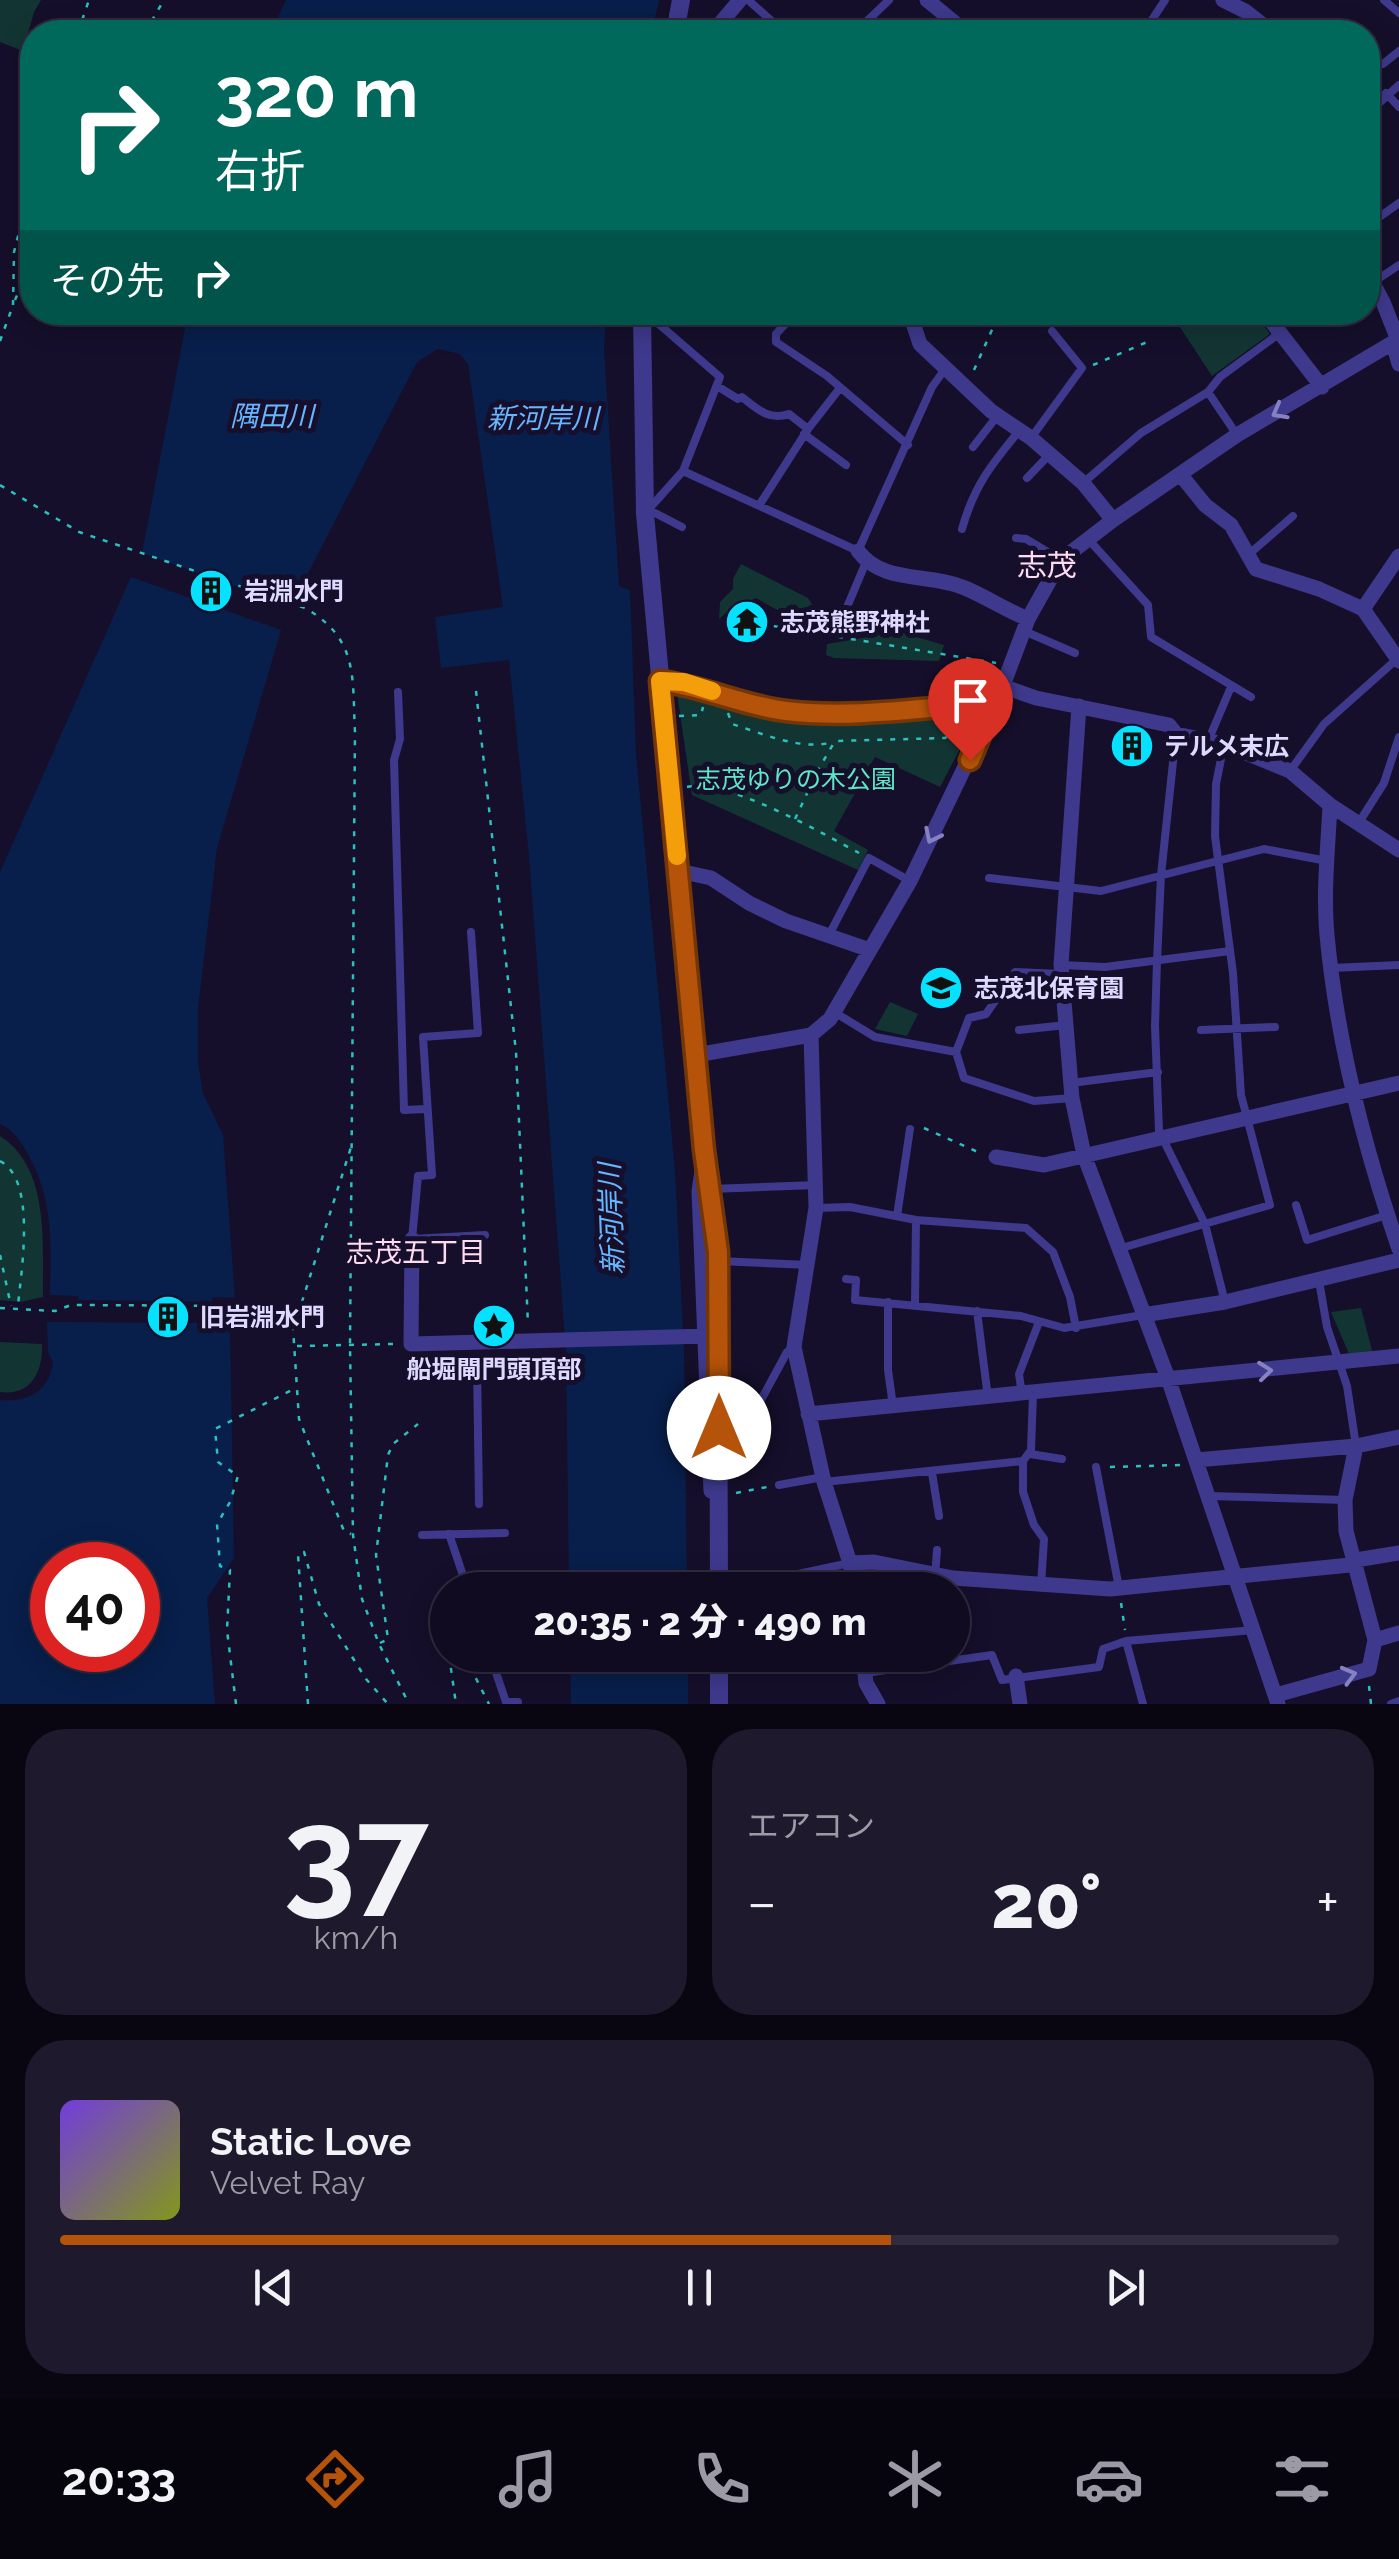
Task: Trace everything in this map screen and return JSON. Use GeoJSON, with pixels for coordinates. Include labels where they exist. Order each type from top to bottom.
{"type":"FeatureCollection","features":[{"type":"Feature","properties":{"kind":"street"},"geometry":{"type":"LineString","coordinates":[[725,20],[744,0]]}},
{"type":"Feature","properties":{"kind":"street"},"geometry":{"type":"LineString","coordinates":[[927,0],[951,20]]}},
{"type":"Feature","properties":{"kind":"street"},"geometry":{"type":"LineString","coordinates":[[1223,0],[1251,6]]}},
{"type":"Feature","properties":{"kind":"street"},"geometry":{"type":"LineString","coordinates":[[1380,303],[1396,341],[1399,364]]}},
{"type":"Feature","properties":{"kind":"street"},"geometry":{"type":"LineString","coordinates":[[644,325],[645,514],[704,1150],[718,1261],[718,1559]]}},
{"type":"Feature","properties":{"kind":"street"},"geometry":{"type":"LineString","coordinates":[[915,325],[920,344],[998,415],[1083,483],[1113,520]]}},
{"type":"Feature","properties":{"kind":"street"},"geometry":{"type":"LineString","coordinates":[[1274,325],[1322,388]]}},
{"type":"Feature","properties":{"kind":"street"},"geometry":{"type":"LineString","coordinates":[[696,1054],[811,1036],[834,1012],[910,881],[970,760],[1026,625],[1052,570],[1061,560],[1237,436],[1396,341]]}},
{"type":"Feature","properties":{"kind":"street"},"geometry":{"type":"LineString","coordinates":[[1180,474],[1205,505],[1232,526],[1256,569],[1320,589],[1363,609],[1398,659]]}},
{"type":"Feature","properties":{"kind":"street"},"geometry":{"type":"LineString","coordinates":[[862,556],[906,578],[922,575],[966,588],[1026,625]]}},
{"type":"Feature","properties":{"kind":"street"},"geometry":{"type":"LineString","coordinates":[[1363,609],[1399,556]]}},
{"type":"Feature","properties":{"kind":"street"},"geometry":{"type":"LineString","coordinates":[[660,681],[684,682],[785,711],[836,713],[994,703]]}},
{"type":"Feature","properties":{"kind":"street"},"geometry":{"type":"LineString","coordinates":[[1002,686],[1036,698],[1169,725],[1176,734],[1216,743],[1290,771],[1330,805],[1399,850]]}},
{"type":"Feature","properties":{"kind":"street"},"geometry":{"type":"LineString","coordinates":[[1079,706],[1062,970],[1072,1090],[1084,1155],[1168,1381],[1277,1699],[1369,1669],[1375,1640],[1346,1531],[1346,1500],[1356,1446]]}},
{"type":"Feature","properties":{"kind":"street"},"geometry":{"type":"LineString","coordinates":[[1330,805],[1327,932],[1339,1031],[1375,1179],[1399,1248]]}},
{"type":"Feature","properties":{"kind":"street"},"geometry":{"type":"LineString","coordinates":[[678,871],[712,878],[749,903],[786,921],[870,950]]}},
{"type":"Feature","properties":{"kind":"street"},"geometry":{"type":"LineString","coordinates":[[811,1036],[816,1208],[794,1347],[823,1480],[851,1572]]}},
{"type":"Feature","properties":{"kind":"street"},"geometry":{"type":"LineString","coordinates":[[996,1157],[1044,1165],[1399,1083]]}},
{"type":"Feature","properties":{"kind":"street"},"geometry":{"type":"LineString","coordinates":[[704,1150],[699,1190],[708,1448],[719,1572]]}},
{"type":"Feature","properties":{"kind":"street"},"geometry":{"type":"LineString","coordinates":[[412,1240],[411,1344],[707,1336]]}},
{"type":"Feature","properties":{"kind":"street"},"geometry":{"type":"LineString","coordinates":[[1143,1315],[1226,1302],[1399,1260]]}},
{"type":"Feature","properties":{"kind":"street"},"geometry":{"type":"LineString","coordinates":[[808,1414],[1399,1356]]}},
{"type":"Feature","properties":{"kind":"street"},"geometry":{"type":"LineString","coordinates":[[1196,1460],[1356,1446],[1399,1438]]}},
{"type":"Feature","properties":{"kind":"street"},"geometry":{"type":"LineString","coordinates":[[970,1579],[1119,1588],[1350,1565],[1356,1560],[1399,1553]]}},
{"type":"Feature","properties":{"kind":"street"},"geometry":{"type":"LineString","coordinates":[[850,1563],[874,1562],[918,1572]]}},
{"type":"Feature","properties":{"kind":"street"},"geometry":{"type":"LineString","coordinates":[[1375,1640],[1399,1633]]}},
{"type":"Feature","properties":{"kind":"street"},"geometry":{"type":"LineString","coordinates":[[719,1672],[719,1704]]}},
{"type":"Feature","properties":{"kind":"street"},"geometry":{"type":"LineString","coordinates":[[865,1673],[878,1704]]}},
{"type":"Feature","properties":{"kind":"street"},"geometry":{"type":"LineString","coordinates":[[1016,1676],[1020,1704]]}},
{"type":"Feature","properties":{"kind":"lane"},"geometry":{"type":"LineString","coordinates":[[744,0],[769,20]]}},
{"type":"Feature","properties":{"kind":"lane"},"geometry":{"type":"LineString","coordinates":[[868,20],[890,0]]}},
{"type":"Feature","properties":{"kind":"lane"},"geometry":{"type":"LineString","coordinates":[[1384,0],[1399,13]]}},
{"type":"Feature","properties":{"kind":"lane"},"geometry":{"type":"LineString","coordinates":[[1383,64],[1399,51]]}},
{"type":"Feature","properties":{"kind":"lane"},"geometry":{"type":"LineString","coordinates":[[1380,99],[1399,85]]}},
{"type":"Feature","properties":{"kind":"lane"},"geometry":{"type":"LineString","coordinates":[[1386,93],[1399,106]]}},
{"type":"Feature","properties":{"kind":"lane"},"geometry":{"type":"LineString","coordinates":[[645,514],[682,471],[720,377],[659,325]]}},
{"type":"Feature","properties":{"kind":"lane"},"geometry":{"type":"LineString","coordinates":[[784,325],[776,334],[776,342],[840,388],[908,445]]}},
{"type":"Feature","properties":{"kind":"lane"},"geometry":{"type":"LineString","coordinates":[[962,529],[981,477],[1025,434],[1082,368],[1052,331]]}},
{"type":"Feature","properties":{"kind":"lane"},"geometry":{"type":"LineString","coordinates":[[1083,483],[1142,433],[1208,392],[1220,376],[1280,333]]}},
{"type":"Feature","properties":{"kind":"lane"},"geometry":{"type":"LineString","coordinates":[[842,619],[862,556],[908,445],[932,388],[947,366]]}},
{"type":"Feature","properties":{"kind":"lane"},"geometry":{"type":"LineString","coordinates":[[717,386],[773,417],[789,414],[846,464]]}},
{"type":"Feature","properties":{"kind":"lane"},"geometry":{"type":"LineString","coordinates":[[760,504],[806,432],[840,388]]}},
{"type":"Feature","properties":{"kind":"lane"},"geometry":{"type":"LineString","coordinates":[[1208,392],[1237,436]]}},
{"type":"Feature","properties":{"kind":"lane"},"geometry":{"type":"LineString","coordinates":[[973,447],[998,415]]}},
{"type":"Feature","properties":{"kind":"lane"},"geometry":{"type":"LineString","coordinates":[[1027,478],[1050,454]]}},
{"type":"Feature","properties":{"kind":"lane"},"geometry":{"type":"LineString","coordinates":[[682,471],[760,504],[862,556]]}},
{"type":"Feature","properties":{"kind":"lane"},"geometry":{"type":"LineString","coordinates":[[645,514],[655,513],[682,527]]}},
{"type":"Feature","properties":{"kind":"lane"},"geometry":{"type":"LineString","coordinates":[[1248,555],[1294,516]]}},
{"type":"Feature","properties":{"kind":"lane"},"geometry":{"type":"LineString","coordinates":[[1016,538],[1061,560]]}},
{"type":"Feature","properties":{"kind":"lane"},"geometry":{"type":"LineString","coordinates":[[1088,538],[1148,605],[1151,638],[1251,697]]}},
{"type":"Feature","properties":{"kind":"lane"},"geometry":{"type":"LineString","coordinates":[[1026,625],[1075,653]]}},
{"type":"Feature","properties":{"kind":"lane"},"geometry":{"type":"LineString","coordinates":[[1290,771],[1324,724],[1398,659]]}},
{"type":"Feature","properties":{"kind":"lane"},"geometry":{"type":"LineString","coordinates":[[1118,1249],[1270,1205],[1245,1119],[1218,858],[1216,743],[1231,687]]}},
{"type":"Feature","properties":{"kind":"lane"},"geometry":{"type":"LineString","coordinates":[[398,692],[400,738],[394,760],[404,1110],[426,1110]]}},
{"type":"Feature","properties":{"kind":"lane"},"geometry":{"type":"LineString","coordinates":[[1176,734],[1160,875],[1157,961],[1162,1139],[1204,1224],[1226,1302]]}},
{"type":"Feature","properties":{"kind":"lane"},"geometry":{"type":"LineString","coordinates":[[1358,824],[1397,761],[1399,737]]}},
{"type":"Feature","properties":{"kind":"lane"},"geometry":{"type":"LineString","coordinates":[[989,878],[1101,891],[1264,849],[1327,861]]}},
{"type":"Feature","properties":{"kind":"lane"},"geometry":{"type":"LineString","coordinates":[[829,936],[870,858],[910,881]]}},
{"type":"Feature","properties":{"kind":"lane"},"geometry":{"type":"LineString","coordinates":[[471,932],[478,1033],[423,1037],[432,1175],[418,1176],[412,1240],[485,1235]]}},
{"type":"Feature","properties":{"kind":"lane"},"geometry":{"type":"LineString","coordinates":[[1158,1072],[1034,1101],[964,1078],[956,1052],[969,1018],[986,1014],[1015,972],[1105,967],[1230,952]]}},
{"type":"Feature","properties":{"kind":"lane"},"geometry":{"type":"LineString","coordinates":[[1332,968],[1399,964]]}},
{"type":"Feature","properties":{"kind":"lane"},"geometry":{"type":"LineString","coordinates":[[834,1012],[876,1037],[956,1052]]}},
{"type":"Feature","properties":{"kind":"lane"},"geometry":{"type":"LineString","coordinates":[[1019,1030],[1066,1025]]}},
{"type":"Feature","properties":{"kind":"lane"},"geometry":{"type":"LineString","coordinates":[[1201,1030],[1275,1027]]}},
{"type":"Feature","properties":{"kind":"lane"},"geometry":{"type":"LineString","coordinates":[[896,1216],[910,1129]]}},
{"type":"Feature","properties":{"kind":"lane"},"geometry":{"type":"LineString","coordinates":[[710,1190],[817,1185]]}},
{"type":"Feature","properties":{"kind":"lane"},"geometry":{"type":"LineString","coordinates":[[1296,1204],[1307,1240],[1388,1215]]}},
{"type":"Feature","properties":{"kind":"lane"},"geometry":{"type":"LineString","coordinates":[[816,1208],[850,1207],[916,1220],[1026,1228],[1053,1252],[1070,1297],[1076,1328]]}},
{"type":"Feature","properties":{"kind":"lane"},"geometry":{"type":"LineString","coordinates":[[916,1220],[916,1304]]}},
{"type":"Feature","properties":{"kind":"lane"},"geometry":{"type":"LineString","coordinates":[[718,1261],[808,1264]]}},
{"type":"Feature","properties":{"kind":"lane"},"geometry":{"type":"LineString","coordinates":[[846,1279],[856,1280],[856,1300],[1021,1316],[1076,1328],[1143,1315]]}},
{"type":"Feature","properties":{"kind":"lane"},"geometry":{"type":"LineString","coordinates":[[1319,1281],[1328,1326],[1341,1362],[1356,1446]]}},
{"type":"Feature","properties":{"kind":"lane"},"geometry":{"type":"LineString","coordinates":[[888,1302],[888,1370],[893,1406]]}},
{"type":"Feature","properties":{"kind":"lane"},"geometry":{"type":"LineString","coordinates":[[977,1312],[988,1398]]}},
{"type":"Feature","properties":{"kind":"lane"},"geometry":{"type":"LineString","coordinates":[[1039,1322],[1020,1374],[1028,1395],[1026,1505],[1044,1540],[1041,1585]]}},
{"type":"Feature","properties":{"kind":"lane"},"geometry":{"type":"LineString","coordinates":[[479,1504],[484,1342]]}},
{"type":"Feature","properties":{"kind":"lane"},"geometry":{"type":"LineString","coordinates":[[718,1459],[736,1446],[787,1352],[794,1347]]}},
{"type":"Feature","properties":{"kind":"lane"},"geometry":{"type":"LineString","coordinates":[[414,1366],[485,1363]]}},
{"type":"Feature","properties":{"kind":"lane"},"geometry":{"type":"LineString","coordinates":[[779,1485],[932,1472],[1026,1458],[1062,1459]]}},
{"type":"Feature","properties":{"kind":"lane"},"geometry":{"type":"LineString","coordinates":[[1096,1467],[1119,1588]]}},
{"type":"Feature","properties":{"kind":"lane"},"geometry":{"type":"LineString","coordinates":[[932,1472],[939,1516]]}},
{"type":"Feature","properties":{"kind":"lane"},"geometry":{"type":"LineString","coordinates":[[1208,1496],[1346,1500]]}},
{"type":"Feature","properties":{"kind":"lane"},"geometry":{"type":"LineString","coordinates":[[422,1536],[505,1533]]}},
{"type":"Feature","properties":{"kind":"lane"},"geometry":{"type":"LineString","coordinates":[[449,1534],[462,1572]]}},
{"type":"Feature","properties":{"kind":"lane"},"geometry":{"type":"LineString","coordinates":[[935,1572],[936,1550]]}},
{"type":"Feature","properties":{"kind":"lane"},"geometry":{"type":"LineString","coordinates":[[807,1572],[850,1563]]}},
{"type":"Feature","properties":{"kind":"lane"},"geometry":{"type":"LineString","coordinates":[[865,1673],[992,1655],[1000,1679],[1099,1667],[1103,1649],[1126,1641],[1255,1630]]}},
{"type":"Feature","properties":{"kind":"lane"},"geometry":{"type":"LineString","coordinates":[[1126,1641],[1142,1704]]}},
{"type":"Feature","properties":{"kind":"lane"},"geometry":{"type":"LineString","coordinates":[[496,1672],[506,1702],[518,1702]]}},
{"type":"Feature","properties":{"kind":"lane"},"geometry":{"type":"LineString","coordinates":[[1391,1704],[1399,1702]]}},
{"type":"Feature","properties":{"kind":"path"},"geometry":{"type":"LineString","coordinates":[[13,305],[14,252],[20,228]]}},
{"type":"Feature","properties":{"kind":"path"},"geometry":{"type":"LineString","coordinates":[[0,341],[20,288]]}},
{"type":"Feature","properties":{"kind":"path"},"geometry":{"type":"LineString","coordinates":[[965,384],[994,325]]}},
{"type":"Feature","properties":{"kind":"path"},"geometry":{"type":"LineString","coordinates":[[1082,368],[1152,340]]}},
{"type":"Feature","properties":{"kind":"path"},"geometry":{"type":"LineString","coordinates":[[0,485],[79,532],[306,608],[333,626],[342,640],[352,683],[352,1535],[362,1600],[408,1704]]}},
{"type":"Feature","properties":{"kind":"path"},"geometry":{"type":"LineString","coordinates":[[760,624],[1012,666]]}},
{"type":"Feature","properties":{"kind":"path"},"geometry":{"type":"LineString","coordinates":[[476,692],[516,1052],[531,1341]]}},
{"type":"Feature","properties":{"kind":"path"},"geometry":{"type":"LineString","coordinates":[[664,717],[701,715],[702,707],[714,708]]}},
{"type":"Feature","properties":{"kind":"path"},"geometry":{"type":"LineString","coordinates":[[727,709],[732,724],[814,747],[835,741],[945,738]]}},
{"type":"Feature","properties":{"kind":"path"},"geometry":{"type":"LineString","coordinates":[[795,820],[835,741]]}},
{"type":"Feature","properties":{"kind":"path"},"geometry":{"type":"LineString","coordinates":[[671,792],[701,784],[795,820],[870,858]]}},
{"type":"Feature","properties":{"kind":"path"},"geometry":{"type":"LineString","coordinates":[[924,1128],[970,1151],[996,1157]]}},
{"type":"Feature","properties":{"kind":"path"},"geometry":{"type":"LineString","coordinates":[[352,1535],[344,1531],[300,1419],[294,1328],[354,1139]]}},
{"type":"Feature","properties":{"kind":"path"},"geometry":{"type":"LineString","coordinates":[[0,1161],[8,1165],[20,1190],[25,1234],[18,1308]]}},
{"type":"Feature","properties":{"kind":"path"},"geometry":{"type":"LineString","coordinates":[[0,1255],[12,1308]]}},
{"type":"Feature","properties":{"kind":"path"},"geometry":{"type":"LineString","coordinates":[[0,1308],[265,1306],[294,1328]]}},
{"type":"Feature","properties":{"kind":"path"},"geometry":{"type":"LineString","coordinates":[[295,1346],[411,1344]]}},
{"type":"Feature","properties":{"kind":"path"},"geometry":{"type":"LineString","coordinates":[[236,1704],[228,1630],[230,1570],[220,1566],[217,1524],[230,1502],[238,1476],[218,1462],[215,1429],[297,1388]]}},
{"type":"Feature","properties":{"kind":"path"},"geometry":{"type":"LineString","coordinates":[[379,1644],[388,1639],[376,1554],[388,1455],[394,1444],[418,1424]]}},
{"type":"Feature","properties":{"kind":"path"},"geometry":{"type":"LineString","coordinates":[[1096,1467],[1172,1466],[1196,1460]]}},
{"type":"Feature","properties":{"kind":"path"},"geometry":{"type":"LineString","coordinates":[[718,1496],[779,1485]]}},
{"type":"Feature","properties":{"kind":"path"},"geometry":{"type":"LineString","coordinates":[[308,1704],[298,1554],[304,1552],[319,1604],[366,1679],[388,1704]]}},
{"type":"Feature","properties":{"kind":"path"},"geometry":{"type":"LineString","coordinates":[[1119,1588],[1126,1641]]}},
{"type":"Feature","properties":{"kind":"path"},"geometry":{"type":"LineString","coordinates":[[1369,1669],[1370,1704]]}},
{"type":"Feature","properties":{"kind":"path"},"geometry":{"type":"LineString","coordinates":[[451,1672],[456,1704]]}},
{"type":"Feature","properties":{"kind":"path"},"geometry":{"type":"LineString","coordinates":[[473,1672],[489,1704]]}},
{"type":"Feature","properties":{"kind":"green space"},"geometry":{"type":"Polygon","coordinates":[[[0,0],[41,0],[32,20],[20,20],[20,50],[0,42],[0,0]]]}},
{"type":"Feature","properties":{"kind":"green space"},"geometry":{"type":"Polygon","coordinates":[[[1179,325],[1263,325],[1270,334],[1212,376],[1179,325]]]}},
{"type":"Feature","properties":{"kind":"green space"},"geometry":{"type":"Polygon","coordinates":[[[741,564],[808,598],[813,606],[802,619],[786,615],[756,598],[719,619],[720,602],[733,589],[733,579],[741,564]]]}},
{"type":"Feature","properties":{"kind":"green space"},"geometry":{"type":"Polygon","coordinates":[[[885,628],[944,645],[939,661],[826,655],[827,644],[880,635],[885,628]]]}},
{"type":"Feature","properties":{"kind":"green space","name":"志茂ゆりの木公園"},"geometry":{"type":"Polygon","coordinates":[[[684,690],[791,721],[936,715],[971,709],[973,724],[940,787],[875,757],[834,831],[868,850],[858,870],[692,795],[677,693],[684,690]]]}},
{"type":"Feature","properties":{"kind":"green space"},"geometry":{"type":"Polygon","coordinates":[[[890,1002],[918,1014],[907,1036],[875,1029],[890,1002]]]}},
{"type":"Feature","properties":{"kind":"green space"},"geometry":{"type":"Polygon","coordinates":[[[0,1136],[28,1168],[40,1209],[43,1297],[21,1302],[0,1300],[0,1136]]]}},
{"type":"Feature","properties":{"kind":"green space"},"geometry":{"type":"Polygon","coordinates":[[[1361,1308],[1373,1354],[1350,1356],[1331,1312],[1361,1308]]]}},
{"type":"Feature","properties":{"kind":"green space"},"geometry":{"type":"Polygon","coordinates":[[[0,1342],[42,1344],[37,1373],[20,1390],[0,1392],[0,1342]]]}},
{"type":"Feature","properties":{"kind":"water"},"geometry":{"type":"Polygon","coordinates":[[[286,0],[659,0],[655,20],[277,20],[286,0]]]}},
{"type":"Feature","properties":{"kind":"water","name":"新河岸川"},"geometry":{"type":"Polygon","coordinates":[[[186,325],[605,325],[619,586],[630,590],[636,754],[675,1171],[684,1352],[687,1572],[569,1572],[566,1351],[529,856],[509,660],[441,668],[435,617],[503,607],[468,364],[460,354],[438,349],[417,362],[291,606],[142,553],[186,325]]]}},
{"type":"Feature","properties":{"kind":"water"},"geometry":{"type":"Polygon","coordinates":[[[131,577],[281,630],[217,848],[198,1008],[198,1063],[203,1093],[223,1135],[235,1298],[213,1298],[211,1311],[78,1309],[77,1296],[50,1295],[49,1225],[43,1192],[21,1142],[0,1124],[0,872],[131,577]]]}},
{"type":"Feature","properties":{"kind":"water"},"geometry":{"type":"Polygon","coordinates":[[[47,1322],[212,1323],[213,1328],[230,1329],[234,1558],[207,1598],[215,1704],[0,1704],[0,1400],[36,1393],[47,1381],[53,1362],[48,1352],[47,1322]]]}},
{"type":"Feature","properties":{"kind":"water"},"geometry":{"type":"Polygon","coordinates":[[[570,1672],[688,1672],[688,1704],[571,1704],[570,1672]]]}},
{"type":"Feature","properties":{"kind":"pier"},"geometry":{"type":"Polygon","coordinates":[[[78,1296],[79,1300],[212,1302],[213,1297],[240,1298],[236,1303],[218,1303],[216,1311],[73,1309],[73,1301],[45,1297],[78,1296]]]}},
{"type":"Feature","properties":{"kind":"slow traffic"},"geometry":{"type":"LineString","coordinates":[[677,856],[660,681],[684,682],[712,691]]}},
{"type":"Feature","properties":{"kind":"place","name":"岩淵水門"},"geometry":{"type":"Point","coordinates":[211,591]}},
{"type":"Feature","properties":{"kind":"place","name":"志茂熊野神社"},"geometry":{"type":"Point","coordinates":[747,622]}},
{"type":"Feature","properties":{"kind":"place","name":"テルメ末広"},"geometry":{"type":"Point","coordinates":[1132,746]}},
{"type":"Feature","properties":{"kind":"place","name":"志茂北保育園"},"geometry":{"type":"Point","coordinates":[941,988]}},
{"type":"Feature","properties":{"kind":"place","name":"旧岩淵水門"},"geometry":{"type":"Point","coordinates":[168,1317]}},
{"type":"Feature","properties":{"kind":"place","name":"船堀閘門頭頂部"},"geometry":{"type":"Point","coordinates":[494,1326]}},
{"type":"Feature","properties":{"kind":"district","name":"志茂"},"geometry":{"type":"Point","coordinates":[1047,566]}},
{"type":"Feature","properties":{"kind":"district","name":"志茂五丁目"},"geometry":{"type":"Point","coordinates":[416,1252]}},
{"type":"Feature","properties":{"kind":"route"},"geometry":{"type":"LineString","coordinates":[[719,1428],[718,1252],[704,1150],[660,681],[684,682],[785,711],[836,713],[994,703],[970,760]]}},
{"type":"Feature","properties":{"kind":"water label","name":"隅田川"},"geometry":{"type":"Point","coordinates":[272,416]}}]}
